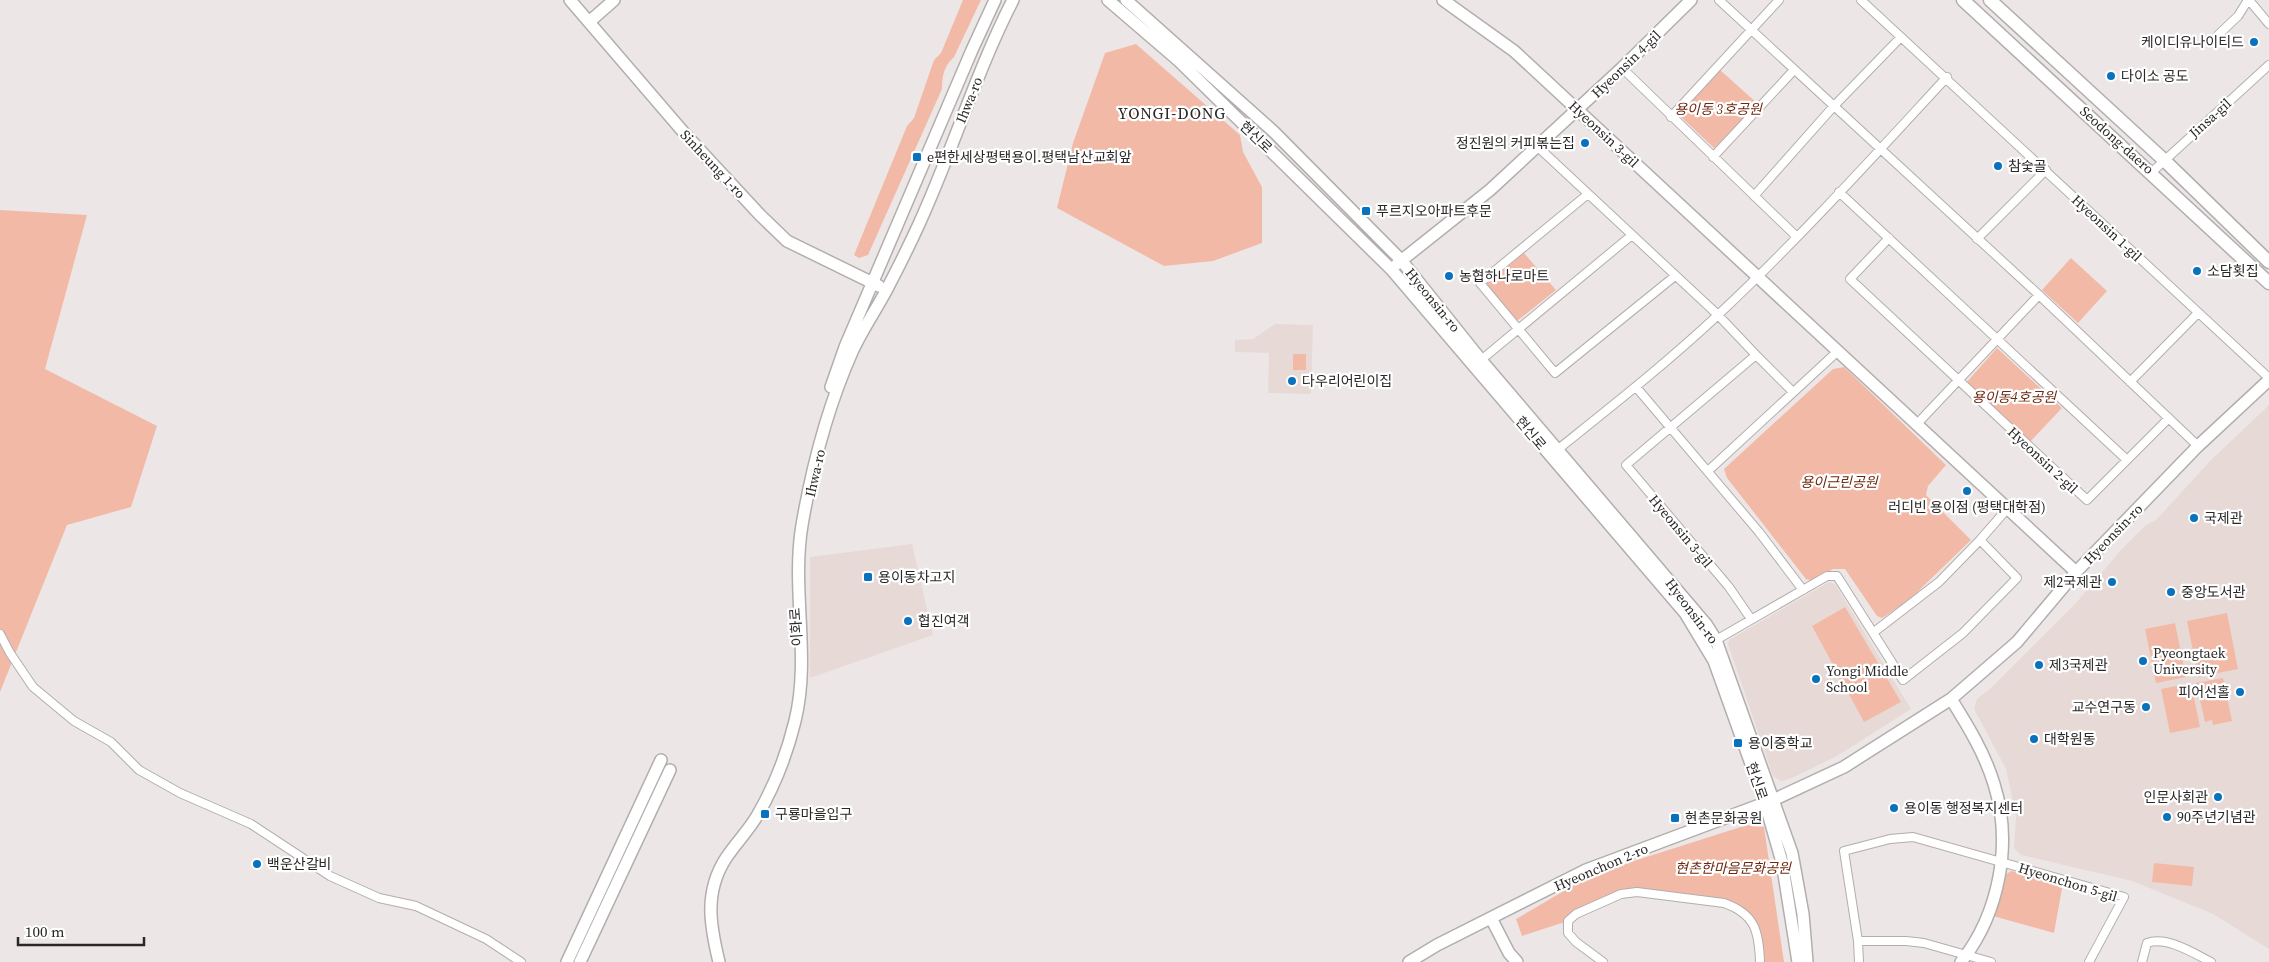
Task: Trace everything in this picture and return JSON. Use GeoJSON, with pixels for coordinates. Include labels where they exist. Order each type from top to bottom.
{"type":"FeatureCollection","features":[{"type":"Feature","properties":{"kind":"main road","name":"Seodong-daero"},"geometry":{"type":"LineString","coordinates":[[1963,0],[2152,172],[2269,283]]}},
{"type":"Feature","properties":{"kind":"main road","name":"Seodong-daero"},"geometry":{"type":"LineString","coordinates":[[1990,0],[2164,160],[2269,262]]}},
{"type":"Feature","properties":{"kind":"street","name":"Sinheung 1-ro"},"geometry":{"type":"LineString","coordinates":[[570,0],[685,134],[786,241],[887,290]]}},
{"type":"Feature","properties":{"kind":"street"},"geometry":{"type":"LineString","coordinates":[[589,22],[614,0]]}},
{"type":"Feature","properties":{"kind":"street","name":"이화로"},"geometry":{"type":"LineString","coordinates":[[713,962],[705,926],[708,888],[721,857],[750,819],[765,792],[788,722],[798,662],[798,635],[794,601],[796,535],[833,378],[844,347],[874,283],[995,0]]}},
{"type":"Feature","properties":{"kind":"street","name":"Ihwa-ro"},"geometry":{"type":"LineString","coordinates":[[719,962],[709,915],[714,884],[725,860],[756,818],[775,784],[795,721],[803,677],[802,632],[798,594],[800,544],[818,457],[839,384],[853,351],[887,290],[920,222],[983,65],[1013,0]]}},
{"type":"Feature","properties":{"kind":"street","name":"현신로"},"geometry":{"type":"LineString","coordinates":[[1108,0],[1179,61],[1391,269],[1685,613],[1714,661],[1769,802],[1782,862],[1798,962]]}},
{"type":"Feature","properties":{"kind":"street","name":"Hyeonsin-ro"},"geometry":{"type":"LineString","coordinates":[[1126,0],[1274,132],[1401,260],[1481,360],[1677,589],[1716,640],[1769,802],[1844,767],[1951,699],[2017,642],[2076,572],[2198,446],[2269,379]]}},
{"type":"Feature","properties":{"kind":"street","name":"Hyeonsin 3-gil"},"geometry":{"type":"LineString","coordinates":[[1443,0],[1514,51],[2076,572]]}},
{"type":"Feature","properties":{"kind":"street","name":"Hyeonsin 4-gil"},"geometry":{"type":"LineString","coordinates":[[1391,269],[1490,190],[1538,147],[1691,0]]}},
{"type":"Feature","properties":{"kind":"street"},"geometry":{"type":"LineString","coordinates":[[1719,0],[2039,295],[2198,446]]}},
{"type":"Feature","properties":{"kind":"street"},"geometry":{"type":"LineString","coordinates":[[1671,117],[1779,0]]}},
{"type":"Feature","properties":{"kind":"street","name":"Hyeonsin 1-gil"},"geometry":{"type":"LineString","coordinates":[[1861,0],[1947,77],[2269,379]]}},
{"type":"Feature","properties":{"kind":"street"},"geometry":{"type":"LineString","coordinates":[[2218,36],[2238,16],[2249,0],[2269,24]]}},
{"type":"Feature","properties":{"kind":"street"},"geometry":{"type":"LineString","coordinates":[[1754,196],[1833,107],[1901,37]]}},
{"type":"Feature","properties":{"kind":"street","name":"Jinsa-gil"},"geometry":{"type":"LineString","coordinates":[[2152,172],[2269,65]]}},
{"type":"Feature","properties":{"kind":"street"},"geometry":{"type":"LineString","coordinates":[[1622,68],[1713,158],[1797,237]]}},
{"type":"Feature","properties":{"kind":"street"},"geometry":{"type":"LineString","coordinates":[[1713,158],[1794,70]]}},
{"type":"Feature","properties":{"kind":"street"},"geometry":{"type":"LineString","coordinates":[[1557,450],[1636,387],[1758,277],[1947,77]]}},
{"type":"Feature","properties":{"kind":"street"},"geometry":{"type":"LineString","coordinates":[[1538,147],[1718,315],[1793,392]]}},
{"type":"Feature","properties":{"kind":"street"},"geometry":{"type":"LineString","coordinates":[[1978,239],[2046,170]]}},
{"type":"Feature","properties":{"kind":"street"},"geometry":{"type":"LineString","coordinates":[[1839,192],[2127,460]]}},
{"type":"Feature","properties":{"kind":"street"},"geometry":{"type":"LineString","coordinates":[[1588,194],[1480,282],[1556,373],[1675,276]]}},
{"type":"Feature","properties":{"kind":"street"},"geometry":{"type":"LineString","coordinates":[[1481,360],[1632,235]]}},
{"type":"Feature","properties":{"kind":"street","name":"Hyeonsin 2-gil"},"geometry":{"type":"LineString","coordinates":[[1889,238],[1850,279],[2087,500],[2169,418]]}},
{"type":"Feature","properties":{"kind":"street"},"geometry":{"type":"LineString","coordinates":[[1916,425],[2039,295]]}},
{"type":"Feature","properties":{"kind":"street"},"geometry":{"type":"LineString","coordinates":[[2130,382],[2198,313]]}},
{"type":"Feature","properties":{"kind":"street"},"geometry":{"type":"LineString","coordinates":[[1708,471],[1838,351]]}},
{"type":"Feature","properties":{"kind":"street","name":"Hyeonsin 3-gil"},"geometry":{"type":"LineString","coordinates":[[1751,619],[1729,587],[1626,465],[1756,354]]}},
{"type":"Feature","properties":{"kind":"street"},"geometry":{"type":"LineString","coordinates":[[1636,387],[1771,547],[1803,590]]}},
{"type":"Feature","properties":{"kind":"street"},"geometry":{"type":"LineString","coordinates":[[1874,632],[1939,582],[2007,509]]}},
{"type":"Feature","properties":{"kind":"street"},"geometry":{"type":"LineString","coordinates":[[1716,640],[1827,576],[1837,576],[1903,680],[1963,633],[2017,578],[1980,540]]}},
{"type":"Feature","properties":{"kind":"street"},"geometry":{"type":"LineString","coordinates":[[0,634],[10,653],[34,687],[74,721],[111,742],[139,770],[180,794],[251,824],[330,876],[378,898],[416,906],[486,939],[521,962]]}},
{"type":"Feature","properties":{"kind":"street","name":"Hyeonchon 5-gil"},"geometry":{"type":"LineString","coordinates":[[1951,699],[1981,751],[1995,785],[2002,825],[2002,863],[1984,928],[1964,958]]}},
{"type":"Feature","properties":{"kind":"street"},"geometry":{"type":"LineString","coordinates":[[567,962],[661,760]]}},
{"type":"Feature","properties":{"kind":"street"},"geometry":{"type":"LineString","coordinates":[[580,962],[670,770]]}},
{"type":"Feature","properties":{"kind":"street"},"geometry":{"type":"LineString","coordinates":[[1769,802],[1792,853],[1802,914],[1807,962]]}},
{"type":"Feature","properties":{"kind":"street","name":"Hyeonchon 2-ro"},"geometry":{"type":"LineString","coordinates":[[1409,962],[1437,945],[1586,870],[1769,802]]}},
{"type":"Feature","properties":{"kind":"street","name":"Hyeonchon 5-gil"},"geometry":{"type":"LineString","coordinates":[[1859,962],[1858,941],[1844,851],[1890,839],[1913,837],[2124,897],[2089,962]]}},
{"type":"Feature","properties":{"kind":"street"},"geometry":{"type":"LineString","coordinates":[[1603,962],[1576,942],[1568,933],[1568,921],[1576,914],[1620,894],[1637,892],[1724,903],[1736,907],[1749,917],[1759,938],[1760,962]]}},
{"type":"Feature","properties":{"kind":"street"},"geometry":{"type":"LineString","coordinates":[[1491,918],[1509,953],[1517,962]]}},
{"type":"Feature","properties":{"kind":"street"},"geometry":{"type":"LineString","coordinates":[[2142,962],[2147,943],[2156,940],[2184,949],[2211,962]]}},
{"type":"Feature","properties":{"kind":"street"},"geometry":{"type":"LineString","coordinates":[[1858,941],[1924,943],[1964,958],[1991,962]]}},
{"type":"Feature","properties":{"kind":"shaded area"},"geometry":{"type":"Polygon","coordinates":[[[1275,324],[1313,325],[1311,394],[1268,393],[1269,353],[1235,352],[1235,340],[1253,339],[1275,324]]]}},
{"type":"Feature","properties":{"kind":"shaded area","name":"Pyeongtaek University"},"geometry":{"type":"Polygon","coordinates":[[[2269,405],[2269,949],[2213,914],[2132,881],[2021,855],[2014,848],[2016,816],[2006,769],[1974,709],[1977,699],[1993,686],[2075,604],[2120,551],[2146,525],[2156,520],[2211,460],[2269,405]]]}},
{"type":"Feature","properties":{"kind":"shaded area"},"geometry":{"type":"Polygon","coordinates":[[[912,544],[933,635],[810,678],[810,557],[912,544]]]}},
{"type":"Feature","properties":{"kind":"shaded area","name":"Yongi Middle School"},"geometry":{"type":"Polygon","coordinates":[[[1829,582],[1835,584],[1911,709],[1837,756],[1792,778],[1781,781],[1773,776],[1728,644],[1729,640],[1829,582]]]}},
{"type":"Feature","properties":{"kind":"green space"},"geometry":{"type":"Polygon","coordinates":[[[963,0],[981,0],[954,57],[946,68],[942,89],[868,255],[859,258],[854,255],[907,126],[914,118],[934,60],[941,53],[963,0]]]}},
{"type":"Feature","properties":{"kind":"green space"},"geometry":{"type":"Polygon","coordinates":[[[1136,44],[1240,135],[1243,152],[1262,187],[1262,243],[1213,261],[1164,266],[1057,208],[1073,143],[1105,53],[1136,44]]]}},
{"type":"Feature","properties":{"kind":"green space","name":"용이동 3호공원"},"geometry":{"type":"Polygon","coordinates":[[[1720,70],[1758,104],[1714,148],[1679,115],[1720,70]]]}},
{"type":"Feature","properties":{"kind":"green space"},"geometry":{"type":"Polygon","coordinates":[[[0,210],[87,215],[45,369],[157,426],[131,507],[67,525],[0,692],[0,210]]]}},
{"type":"Feature","properties":{"kind":"green space"},"geometry":{"type":"Polygon","coordinates":[[[1524,253],[1556,290],[1517,321],[1487,284],[1524,253]]]}},
{"type":"Feature","properties":{"kind":"green space"},"geometry":{"type":"Polygon","coordinates":[[[2071,258],[2107,291],[2078,323],[2042,290],[2071,258]]]}},
{"type":"Feature","properties":{"kind":"green space","name":"용이동4호공원"},"geometry":{"type":"Polygon","coordinates":[[[1997,348],[2062,408],[2029,443],[1965,384],[1997,348]]]}},
{"type":"Feature","properties":{"kind":"green space"},"geometry":{"type":"Polygon","coordinates":[[[1293,354],[1306,354],[1306,370],[1293,370],[1293,354]]]}},
{"type":"Feature","properties":{"kind":"green space","name":"용이근린공원"},"geometry":{"type":"Polygon","coordinates":[[[1844,367],[1946,465],[1928,486],[1926,495],[1971,540],[1908,601],[1882,618],[1877,616],[1845,569],[1833,569],[1813,581],[1806,579],[1727,478],[1724,469],[1833,369],[1844,367]]]}},
{"type":"Feature","properties":{"kind":"green space"},"geometry":{"type":"Polygon","coordinates":[[[1845,607],[1901,702],[1864,722],[1812,626],[1845,607]]]}},
{"type":"Feature","properties":{"kind":"green space"},"geometry":{"type":"Polygon","coordinates":[[[2227,613],[2238,669],[2198,677],[2187,621],[2227,613]]]}},
{"type":"Feature","properties":{"kind":"green space"},"geometry":{"type":"Polygon","coordinates":[[[2175,623],[2186,677],[2156,683],[2145,629],[2175,623]]]}},
{"type":"Feature","properties":{"kind":"green space"},"geometry":{"type":"Polygon","coordinates":[[[2223,678],[2232,721],[2213,725],[2212,720],[2205,722],[2196,683],[2223,678]]]}},
{"type":"Feature","properties":{"kind":"green space"},"geometry":{"type":"Polygon","coordinates":[[[2191,683],[2200,727],[2170,733],[2161,689],[2191,683]]]}},
{"type":"Feature","properties":{"kind":"green space","name":"현촌한마음문화공원"},"geometry":{"type":"Polygon","coordinates":[[[1747,825],[1764,827],[1784,962],[1760,962],[1749,917],[1724,903],[1621,894],[1568,921],[1522,936],[1516,919],[1593,874],[1747,825]]]}},
{"type":"Feature","properties":{"kind":"green space"},"geometry":{"type":"Polygon","coordinates":[[[2154,863],[2194,867],[2192,886],[2152,882],[2154,863]]]}},
{"type":"Feature","properties":{"kind":"green space"},"geometry":{"type":"Polygon","coordinates":[[[2011,871],[2063,883],[2054,933],[1993,916],[2005,875],[2011,871]]]}},
{"type":"Feature","properties":{"kind":"place","name":"케이디유나이티드"},"geometry":{"type":"Point","coordinates":[2254,42]}},
{"type":"Feature","properties":{"kind":"place","name":"다이소 공도"},"geometry":{"type":"Point","coordinates":[2111,76]}},
{"type":"Feature","properties":{"kind":"place","name":"정진원의 커피볶는집"},"geometry":{"type":"Point","coordinates":[1585,143]}},
{"type":"Feature","properties":{"kind":"place","name":"e편한세상평택용이.평택남산교회앞"},"geometry":{"type":"Point","coordinates":[917,157]}},
{"type":"Feature","properties":{"kind":"place","name":"참숯골"},"geometry":{"type":"Point","coordinates":[1998,166]}},
{"type":"Feature","properties":{"kind":"place","name":"푸르지오아파트후문"},"geometry":{"type":"Point","coordinates":[1366,211]}},
{"type":"Feature","properties":{"kind":"place","name":"소담횟집"},"geometry":{"type":"Point","coordinates":[2197,271]}},
{"type":"Feature","properties":{"kind":"place","name":"농협하나로마트"},"geometry":{"type":"Point","coordinates":[1449,276]}},
{"type":"Feature","properties":{"kind":"place","name":"다우리어린이집"},"geometry":{"type":"Point","coordinates":[1292,381]}},
{"type":"Feature","properties":{"kind":"place","name":"러디빈 용이점 (평택대학점)"},"geometry":{"type":"Point","coordinates":[1967,491]}},
{"type":"Feature","properties":{"kind":"place","name":"국제관"},"geometry":{"type":"Point","coordinates":[2194,518]}},
{"type":"Feature","properties":{"kind":"place","name":"용이동차고지"},"geometry":{"type":"Point","coordinates":[868,577]}},
{"type":"Feature","properties":{"kind":"place","name":"제2국제관"},"geometry":{"type":"Point","coordinates":[2112,582]}},
{"type":"Feature","properties":{"kind":"place","name":"중앙도서관"},"geometry":{"type":"Point","coordinates":[2171,592]}},
{"type":"Feature","properties":{"kind":"place","name":"협진여객"},"geometry":{"type":"Point","coordinates":[908,621]}},
{"type":"Feature","properties":{"kind":"place","name":"Pyeongtaek University"},"geometry":{"type":"Point","coordinates":[2143,661]}},
{"type":"Feature","properties":{"kind":"place","name":"제3국제관"},"geometry":{"type":"Point","coordinates":[2039,665]}},
{"type":"Feature","properties":{"kind":"place","name":"Yongi Middle School"},"geometry":{"type":"Point","coordinates":[1816,679]}},
{"type":"Feature","properties":{"kind":"place","name":"피어선홀"},"geometry":{"type":"Point","coordinates":[2240,692]}},
{"type":"Feature","properties":{"kind":"place","name":"교수연구동"},"geometry":{"type":"Point","coordinates":[2146,707]}},
{"type":"Feature","properties":{"kind":"place","name":"대학원동"},"geometry":{"type":"Point","coordinates":[2034,739]}},
{"type":"Feature","properties":{"kind":"place","name":"용이중학교"},"geometry":{"type":"Point","coordinates":[1738,743]}},
{"type":"Feature","properties":{"kind":"place","name":"인문사회관"},"geometry":{"type":"Point","coordinates":[2218,797]}},
{"type":"Feature","properties":{"kind":"place","name":"용이동 행정복지센터"},"geometry":{"type":"Point","coordinates":[1894,808]}},
{"type":"Feature","properties":{"kind":"place","name":"구룡마을입구"},"geometry":{"type":"Point","coordinates":[765,814]}},
{"type":"Feature","properties":{"kind":"place","name":"90주년기념관"},"geometry":{"type":"Point","coordinates":[2167,817]}},
{"type":"Feature","properties":{"kind":"place","name":"현촌문화공원"},"geometry":{"type":"Point","coordinates":[1675,818]}},
{"type":"Feature","properties":{"kind":"place","name":"백운산갈비"},"geometry":{"type":"Point","coordinates":[257,864]}},
{"type":"Feature","properties":{"kind":"district","name":"YONGI-DONG"},"geometry":{"type":"Point","coordinates":[1172,113]}}]}
